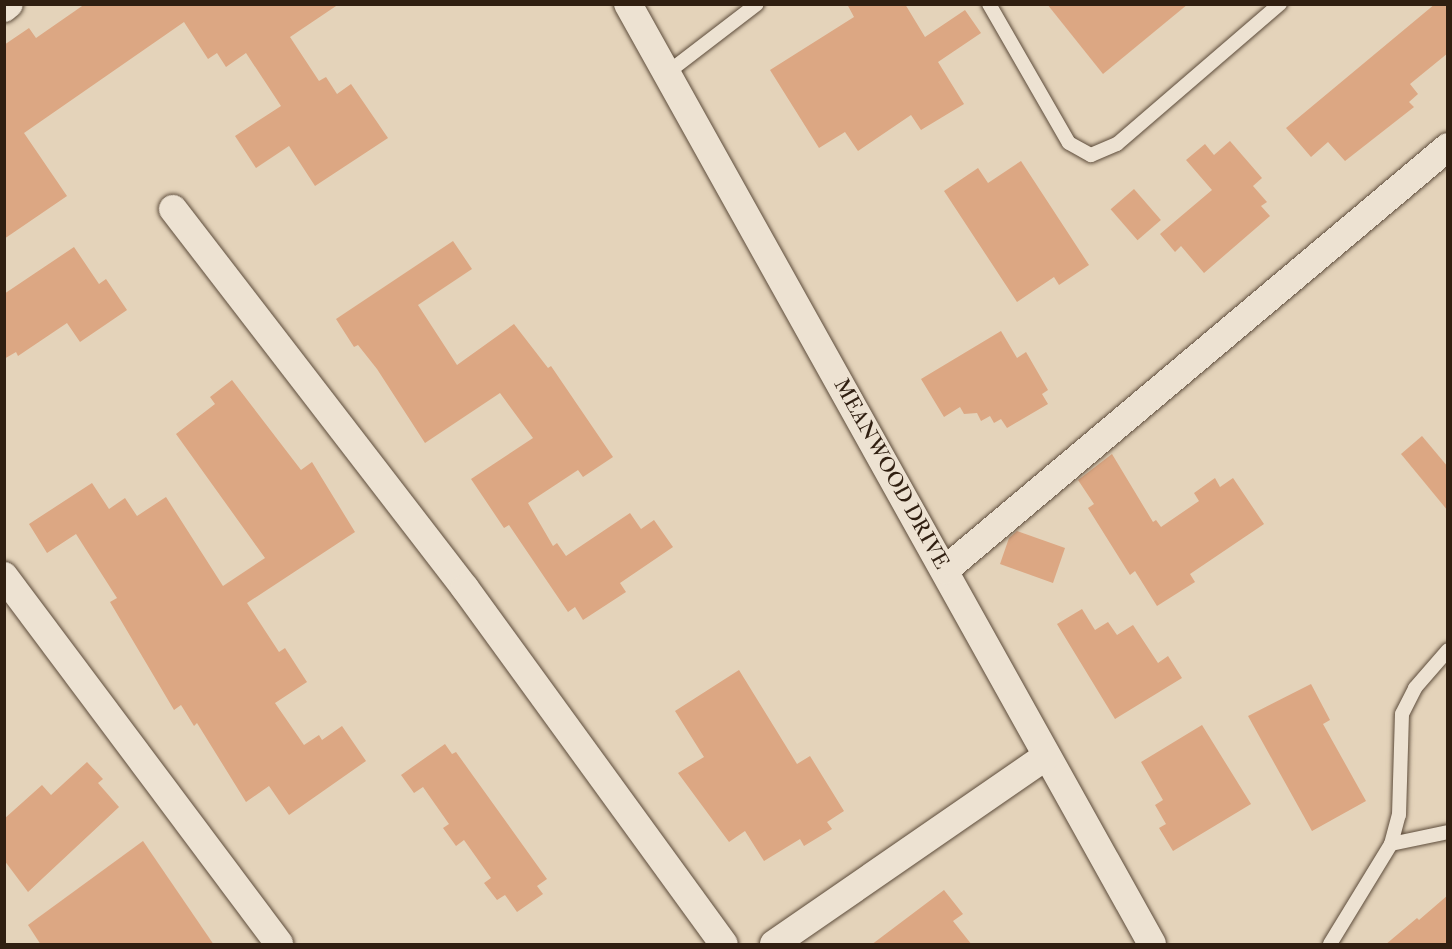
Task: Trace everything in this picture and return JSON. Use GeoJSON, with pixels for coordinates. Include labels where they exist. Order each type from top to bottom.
{"type":"FeatureCollection","features":[{"type":"Feature","properties":{"kind":"street"},"geometry":{"type":"LineString","coordinates":[[4,8],[9,4]]}},
{"type":"Feature","properties":{"kind":"street","name":"MEANWOOD DRIVE"},"geometry":{"type":"LineString","coordinates":[[628,4],[1152,945]]}},
{"type":"Feature","properties":{"kind":"street"},"geometry":{"type":"LineString","coordinates":[[945,570],[1448,147]]}},
{"type":"Feature","properties":{"kind":"street"},"geometry":{"type":"LineString","coordinates":[[173,209],[465,588],[724,945]]}},
{"type":"Feature","properties":{"kind":"street"},"geometry":{"type":"LineString","coordinates":[[4,576],[279,945]]}},
{"type":"Feature","properties":{"kind":"street"},"geometry":{"type":"LineString","coordinates":[[774,945],[1047,756]]}},
{"type":"Feature","properties":{"kind":"lane"},"geometry":{"type":"LineString","coordinates":[[667,73],[757,4]]}},
{"type":"Feature","properties":{"kind":"lane"},"geometry":{"type":"LineString","coordinates":[[989,4],[1069,144],[1091,155],[1117,144],[1280,4]]}},
{"type":"Feature","properties":{"kind":"lane"},"geometry":{"type":"LineString","coordinates":[[1330,945],[1391,844],[1399,815],[1402,714],[1415,688],[1448,650]]}},
{"type":"Feature","properties":{"kind":"lane"},"geometry":{"type":"LineString","coordinates":[[1391,844],[1448,832]]}},
{"type":"Feature","properties":{"kind":"building"},"geometry":{"type":"Polygon","coordinates":[[[85,4],[339,4],[290,37],[319,81],[326,77],[337,94],[351,84],[388,138],[315,186],[289,146],[256,168],[235,136],[281,106],[246,53],[226,67],[217,53],[208,59],[184,22],[24,133],[67,196],[4,239],[4,45],[29,28],[36,38],[85,4]]]}},
{"type":"Feature","properties":{"kind":"building"},"geometry":{"type":"Polygon","coordinates":[[[847,4],[905,4],[925,37],[965,10],[981,33],[938,62],[964,104],[921,130],[911,115],[858,151],[845,132],[819,148],[770,70],[854,17],[847,4]]]}},
{"type":"Feature","properties":{"kind":"building"},"geometry":{"type":"Polygon","coordinates":[[[1047,4],[1188,4],[1103,74],[1047,4]]]}},
{"type":"Feature","properties":{"kind":"building"},"geometry":{"type":"Polygon","coordinates":[[[1435,4],[1448,4],[1448,53],[1410,84],[1418,94],[1409,102],[1414,107],[1345,161],[1328,142],[1311,157],[1286,128],[1435,4]]]}},
{"type":"Feature","properties":{"kind":"building"},"geometry":{"type":"Polygon","coordinates":[[[1230,141],[1262,178],[1253,186],[1267,202],[1261,206],[1270,216],[1204,273],[1181,246],[1175,252],[1160,234],[1212,190],[1186,160],[1205,144],[1214,155],[1230,141]]]}},
{"type":"Feature","properties":{"kind":"building"},"geometry":{"type":"Polygon","coordinates":[[[1021,161],[1089,265],[1059,285],[1054,277],[1017,302],[944,191],[978,168],[988,183],[1021,161]]]}},
{"type":"Feature","properties":{"kind":"building"},"geometry":{"type":"Polygon","coordinates":[[[1134,189],[1161,220],[1138,240],[1111,209],[1134,189]]]}},
{"type":"Feature","properties":{"kind":"building"},"geometry":{"type":"Polygon","coordinates":[[[453,241],[472,269],[418,305],[457,365],[514,324],[548,368],[551,366],[613,457],[583,477],[578,470],[528,503],[553,546],[557,543],[566,556],[630,513],[641,529],[654,520],[673,547],[620,583],[626,592],[583,620],[575,607],[568,612],[509,525],[504,528],[471,479],[533,438],[500,393],[425,443],[377,369],[358,345],[354,347],[336,319],[453,241]]]}},
{"type":"Feature","properties":{"kind":"building"},"geometry":{"type":"Polygon","coordinates":[[[74,247],[99,284],[106,279],[127,310],[80,342],[67,323],[18,356],[16,352],[4,359],[4,294],[74,247]]]}},
{"type":"Feature","properties":{"kind":"building"},"geometry":{"type":"Polygon","coordinates":[[[1001,331],[1017,358],[1026,352],[1048,390],[1042,394],[1048,404],[1007,428],[1001,419],[994,423],[990,416],[981,421],[977,413],[964,414],[960,407],[944,417],[921,379],[1001,331]]]}},
{"type":"Feature","properties":{"kind":"building"},"geometry":{"type":"Polygon","coordinates":[[[232,380],[301,470],[312,462],[355,532],[247,603],[279,652],[285,648],[307,682],[275,703],[304,745],[319,735],[322,740],[342,726],[366,761],[289,815],[269,786],[246,802],[197,723],[194,726],[181,705],[174,710],[110,602],[117,598],[76,534],[47,553],[29,524],[92,483],[109,509],[125,498],[137,516],[166,497],[223,586],[265,558],[176,434],[215,404],[210,397],[232,380]]]}},
{"type":"Feature","properties":{"kind":"building"},"geometry":{"type":"Polygon","coordinates":[[[1422,436],[1448,467],[1448,511],[1401,454],[1422,436]]]}},
{"type":"Feature","properties":{"kind":"building"},"geometry":{"type":"Polygon","coordinates":[[[1112,454],[1153,522],[1156,520],[1161,527],[1199,501],[1194,493],[1215,478],[1220,487],[1233,478],[1264,524],[1190,574],[1195,582],[1157,606],[1135,571],[1130,575],[1088,508],[1094,504],[1078,480],[1112,454]]]}},
{"type":"Feature","properties":{"kind":"building"},"geometry":{"type":"Polygon","coordinates":[[[1017,531],[1065,548],[1053,583],[1000,564],[1009,538],[1017,531]]]}},
{"type":"Feature","properties":{"kind":"building"},"geometry":{"type":"Polygon","coordinates":[[[1082,609],[1095,630],[1108,622],[1117,635],[1133,625],[1158,663],[1168,656],[1182,678],[1115,719],[1057,624],[1082,609]]]}},
{"type":"Feature","properties":{"kind":"building"},"geometry":{"type":"Polygon","coordinates":[[[739,670],[797,764],[810,756],[844,811],[827,822],[832,829],[804,846],[800,839],[764,861],[745,831],[729,842],[678,773],[704,757],[675,711],[739,670]]]}},
{"type":"Feature","properties":{"kind":"building"},"geometry":{"type":"Polygon","coordinates":[[[1311,684],[1330,720],[1323,724],[1366,801],[1312,831],[1248,716],[1311,684]]]}},
{"type":"Feature","properties":{"kind":"building"},"geometry":{"type":"Polygon","coordinates":[[[1202,725],[1251,804],[1173,851],[1159,828],[1166,824],[1155,805],[1163,800],[1141,762],[1202,725]]]}},
{"type":"Feature","properties":{"kind":"building"},"geometry":{"type":"Polygon","coordinates":[[[445,744],[452,754],[456,752],[547,879],[537,886],[543,894],[517,912],[505,895],[497,900],[484,883],[491,878],[464,840],[456,846],[443,828],[449,824],[423,787],[414,793],[401,775],[445,744]]]}},
{"type":"Feature","properties":{"kind":"building"},"geometry":{"type":"Polygon","coordinates":[[[87,762],[103,779],[98,783],[119,807],[28,892],[4,860],[4,819],[42,785],[51,795],[87,762]]]}},
{"type":"Feature","properties":{"kind":"building"},"geometry":{"type":"Polygon","coordinates":[[[143,841],[214,945],[41,945],[28,925],[143,841]]]}},
{"type":"Feature","properties":{"kind":"building"},"geometry":{"type":"Polygon","coordinates":[[[944,890],[963,914],[953,921],[972,945],[871,945],[944,890]]]}},
{"type":"Feature","properties":{"kind":"building"},"geometry":{"type":"Polygon","coordinates":[[[1448,895],[1448,945],[1385,945],[1417,918],[1419,920],[1448,895]]]}}]}
